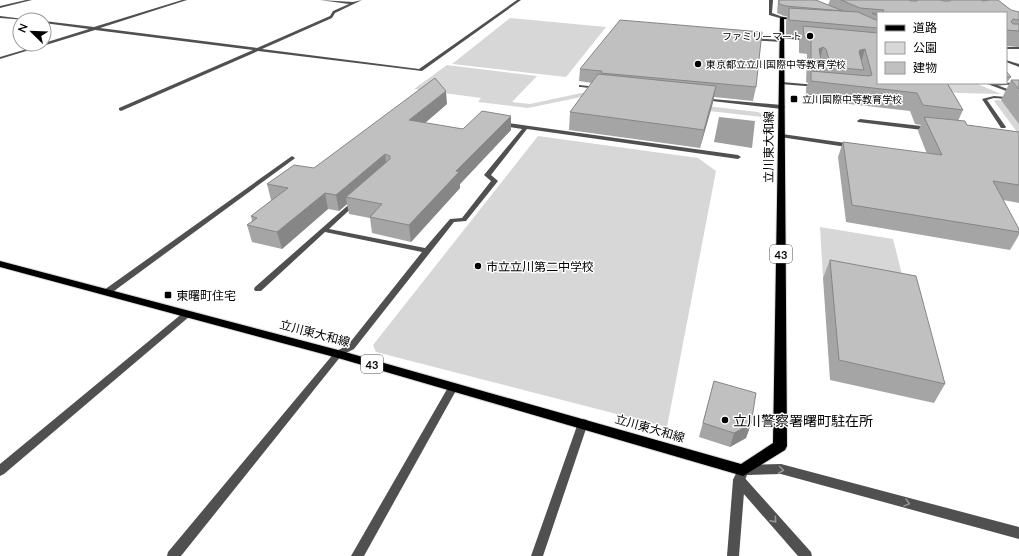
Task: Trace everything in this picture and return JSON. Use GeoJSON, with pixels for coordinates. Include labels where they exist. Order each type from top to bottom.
{"type":"FeatureCollection","features":[{"type":"Feature","properties":{"kind":"main road"},"geometry":{"type":"LineString","coordinates":[[782,18],[803,20]]}},
{"type":"Feature","properties":{"kind":"main road","name":"立川東大和線"},"geometry":{"type":"LineString","coordinates":[[0,264],[338,354],[583,423],[741,475],[780,446],[782,18]]}},
{"type":"Feature","properties":{"kind":"street"},"geometry":{"type":"LineString","coordinates":[[0,8],[30,0]]}},
{"type":"Feature","properties":{"kind":"street"},"geometry":{"type":"LineString","coordinates":[[0,58],[185,0]]}},
{"type":"Feature","properties":{"kind":"street"},"geometry":{"type":"LineString","coordinates":[[322,0],[353,3]]}},
{"type":"Feature","properties":{"kind":"street"},"geometry":{"type":"LineString","coordinates":[[121,109],[331,17],[334,12],[360,0]]}},
{"type":"Feature","properties":{"kind":"street"},"geometry":{"type":"LineString","coordinates":[[52,23],[420,70],[519,0]]}},
{"type":"Feature","properties":{"kind":"street"},"geometry":{"type":"LineString","coordinates":[[771,0],[770,14],[782,18]]}},
{"type":"Feature","properties":{"kind":"street"},"geometry":{"type":"LineString","coordinates":[[0,17],[12,18]]}},
{"type":"Feature","properties":{"kind":"street"},"geometry":{"type":"LineString","coordinates":[[744,39],[814,40]]}},
{"type":"Feature","properties":{"kind":"street"},"geometry":{"type":"LineString","coordinates":[[1007,48],[1019,48]]}},
{"type":"Feature","properties":{"kind":"street"},"geometry":{"type":"LineString","coordinates":[[1007,61],[1019,66]]}},
{"type":"Feature","properties":{"kind":"street"},"geometry":{"type":"LineString","coordinates":[[782,83],[822,87],[821,79]]}},
{"type":"Feature","properties":{"kind":"street"},"geometry":{"type":"LineString","coordinates":[[1007,84],[1019,83]]}},
{"type":"Feature","properties":{"kind":"street"},"geometry":{"type":"LineString","coordinates":[[990,84],[1019,95]]}},
{"type":"Feature","properties":{"kind":"street"},"geometry":{"type":"LineString","coordinates":[[993,85],[1006,84]]}},
{"type":"Feature","properties":{"kind":"street"},"geometry":{"type":"LineString","coordinates":[[581,86],[604,89]]}},
{"type":"Feature","properties":{"kind":"street"},"geometry":{"type":"LineString","coordinates":[[1003,127],[984,99],[994,97],[1019,99]]}},
{"type":"Feature","properties":{"kind":"street"},"geometry":{"type":"LineString","coordinates":[[695,99],[782,108]]}},
{"type":"Feature","properties":{"kind":"street"},"geometry":{"type":"LineString","coordinates":[[860,121],[935,129]]}},
{"type":"Feature","properties":{"kind":"street"},"geometry":{"type":"LineString","coordinates":[[496,123],[738,157]]}},
{"type":"Feature","properties":{"kind":"street"},"geometry":{"type":"LineString","coordinates":[[173,556],[338,354],[351,347],[452,220],[464,220],[495,181],[487,175],[526,128]]}},
{"type":"Feature","properties":{"kind":"street"},"geometry":{"type":"LineString","coordinates":[[782,136],[860,147]]}},
{"type":"Feature","properties":{"kind":"street"},"geometry":{"type":"LineString","coordinates":[[107,292],[292,158]]}},
{"type":"Feature","properties":{"kind":"street"},"geometry":{"type":"LineString","coordinates":[[258,289],[359,198]]}},
{"type":"Feature","properties":{"kind":"street"},"geometry":{"type":"LineString","coordinates":[[325,230],[427,251]]}},
{"type":"Feature","properties":{"kind":"street"},"geometry":{"type":"LineString","coordinates":[[1,469],[187,314]]}},
{"type":"Feature","properties":{"kind":"street"},"geometry":{"type":"LineString","coordinates":[[357,556],[453,387]]}},
{"type":"Feature","properties":{"kind":"street"},"geometry":{"type":"LineString","coordinates":[[537,556],[583,423]]}},
{"type":"Feature","properties":{"kind":"street"},"geometry":{"type":"LineString","coordinates":[[741,475],[781,469],[1019,533]]}},
{"type":"Feature","properties":{"kind":"street"},"geometry":{"type":"LineString","coordinates":[[733,556],[741,475]]}},
{"type":"Feature","properties":{"kind":"street"},"geometry":{"type":"LineString","coordinates":[[741,475],[806,556]]}},
{"type":"Feature","properties":{"kind":"green space"},"geometry":{"type":"Polygon","coordinates":[[[510,18],[606,27],[566,77],[452,64],[510,18]]]}},
{"type":"Feature","properties":{"kind":"green space"},"geometry":{"type":"Polygon","coordinates":[[[447,65],[537,76],[512,102],[530,104],[586,92],[758,112],[770,118],[586,97],[528,108],[478,102],[481,98],[414,89],[447,65]]]}},
{"type":"Feature","properties":{"kind":"green space"},"geometry":{"type":"Polygon","coordinates":[[[948,84],[977,84],[1001,94],[957,93],[952,92],[948,84]]]}},
{"type":"Feature","properties":{"kind":"green space"},"geometry":{"type":"Polygon","coordinates":[[[994,101],[1019,102],[1019,132],[1017,132],[994,101]]]}},
{"type":"Feature","properties":{"kind":"green space"},"geometry":{"type":"Polygon","coordinates":[[[538,136],[698,158],[716,171],[667,427],[376,352],[373,345],[538,136]]]}},
{"type":"Feature","properties":{"kind":"green space"},"geometry":{"type":"Polygon","coordinates":[[[820,227],[893,239],[907,294],[823,278],[820,227]]]}},
{"type":"Feature","properties":{"kind":"shaded area"},"geometry":{"type":"Polygon","coordinates":[[[719,117],[755,121],[752,148],[714,142],[719,117]]]}},
{"type":"Feature","properties":{"kind":"building"},"geometry":{"type":"Polygon","coordinates":[[[779,0],[816,0],[843,11],[786,6],[779,4],[779,0]]]}},
{"type":"Feature","properties":{"kind":"building"},"geometry":{"type":"Polygon","coordinates":[[[841,0],[998,0],[1011,10],[1019,12],[1019,20],[1013,19],[1011,22],[1013,24],[1019,24],[1019,31],[1007,30],[1007,12],[883,12],[884,10],[860,8],[841,0]]]}},
{"type":"Feature","properties":{"kind":"building"},"geometry":{"type":"Polygon","coordinates":[[[789,8],[858,12],[877,21],[877,28],[789,20],[789,8]]]}},
{"type":"Feature","properties":{"kind":"building"},"geometry":{"type":"Polygon","coordinates":[[[620,20],[762,32],[756,87],[601,73],[602,71],[580,69],[620,20]]]}},
{"type":"Feature","properties":{"kind":"building"},"geometry":{"type":"Polygon","coordinates":[[[803,26],[877,33],[877,84],[948,84],[963,110],[923,105],[917,93],[811,81],[811,71],[872,75],[865,49],[860,50],[859,52],[864,70],[831,67],[826,49],[823,47],[819,49],[822,66],[811,65],[811,38],[804,37],[803,26]]]}},
{"type":"Feature","properties":{"kind":"building"},"geometry":{"type":"Polygon","coordinates":[[[598,74],[716,86],[704,130],[570,112],[598,74]]]}},
{"type":"Feature","properties":{"kind":"building"},"geometry":{"type":"Polygon","coordinates":[[[435,78],[446,91],[409,120],[463,129],[482,111],[511,116],[456,171],[459,172],[409,225],[370,217],[382,204],[346,197],[390,159],[390,156],[385,154],[336,195],[325,193],[277,232],[247,225],[257,218],[251,216],[288,188],[267,184],[294,165],[314,168],[435,78]]]}},
{"type":"Feature","properties":{"kind":"building"},"geometry":{"type":"Polygon","coordinates":[[[1011,80],[1019,80],[1019,89],[1011,80]]]}},
{"type":"Feature","properties":{"kind":"building"},"geometry":{"type":"Polygon","coordinates":[[[924,117],[965,121],[967,125],[1019,132],[1019,185],[993,181],[1019,229],[1019,232],[852,205],[843,142],[942,155],[924,117]]]}},
{"type":"Feature","properties":{"kind":"building"},"geometry":{"type":"Polygon","coordinates":[[[830,260],[916,276],[945,384],[839,360],[830,260]]]}},
{"type":"Feature","properties":{"kind":"building"},"geometry":{"type":"Polygon","coordinates":[[[714,381],[756,393],[751,424],[734,433],[703,423],[714,381]]]}},
{"type":"Feature","properties":{"kind":"place","name":"ファミリーマート"},"geometry":{"type":"Point","coordinates":[810,36]}},
{"type":"Feature","properties":{"kind":"place","name":"東京都立立川国際中等教育学校"},"geometry":{"type":"Point","coordinates":[698,64]}},
{"type":"Feature","properties":{"kind":"place","name":"立川国際中等教育学校"},"geometry":{"type":"Point","coordinates":[794,99]}},
{"type":"Feature","properties":{"kind":"place","name":"市立立川第二中学校"},"geometry":{"type":"Point","coordinates":[478,266]}},
{"type":"Feature","properties":{"kind":"place","name":"東曙町住宅"},"geometry":{"type":"Point","coordinates":[168,295]}},
{"type":"Feature","properties":{"kind":"place","name":"立川警察署曙町駐在所"},"geometry":{"type":"Point","coordinates":[725,420]}}]}
